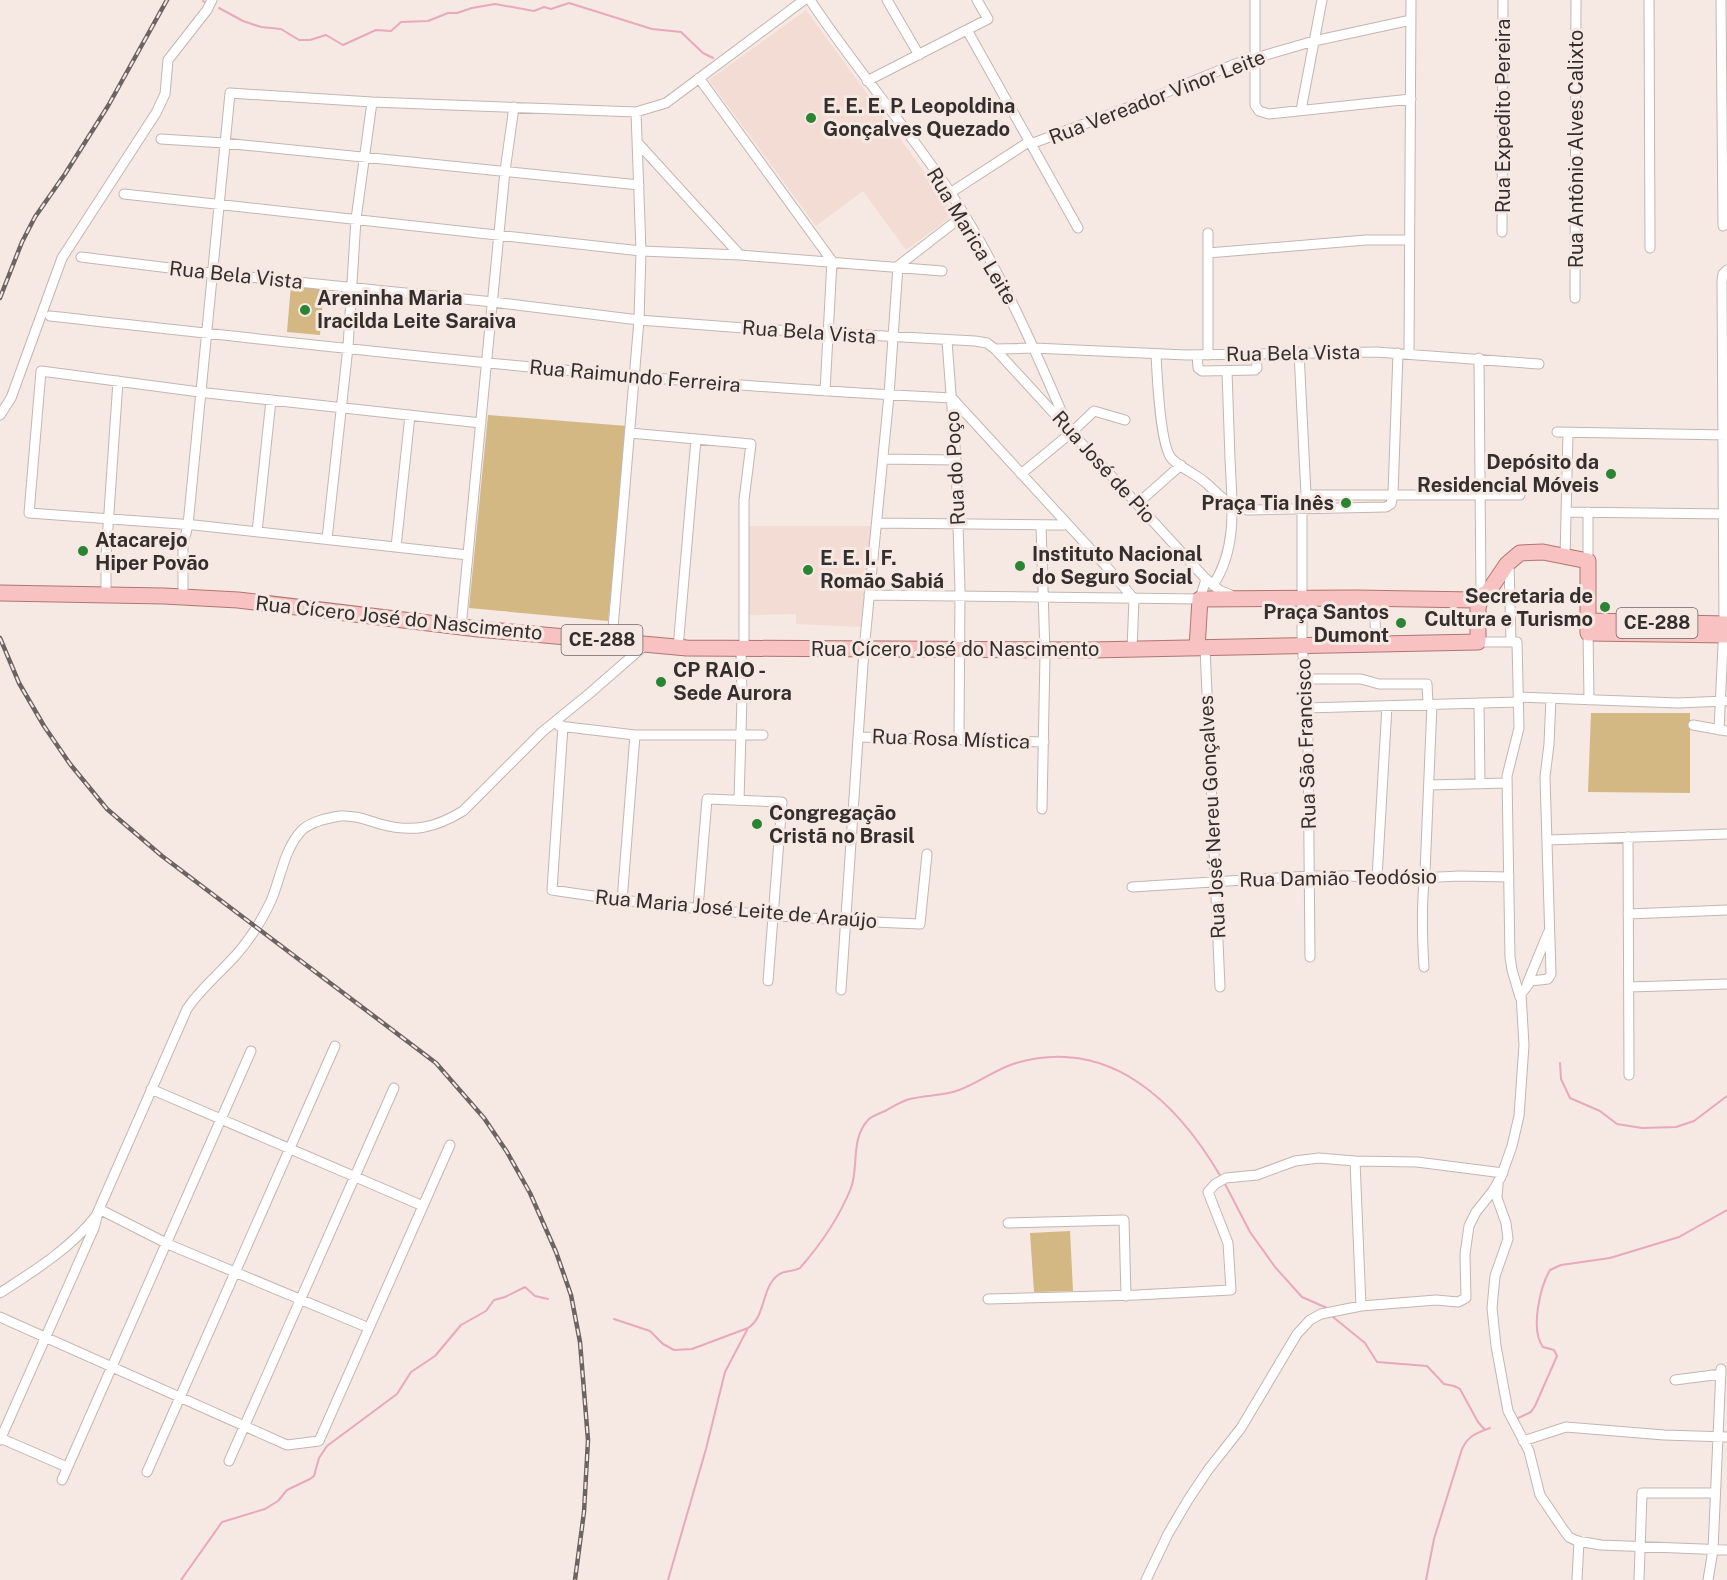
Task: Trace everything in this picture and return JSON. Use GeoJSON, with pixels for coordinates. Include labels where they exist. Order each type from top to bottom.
{"type":"FeatureCollection","features":[{"type":"Feature","properties":{"kind":"main road"},"geometry":{"type":"LineString","coordinates":[[1200,599],[1470,600],[1481,597],[1491,589],[1509,563],[1516,555],[1523,552],[1541,552],[1588,561]]}},
{"type":"Feature","properties":{"kind":"main road","name":"CE-288"},"geometry":{"type":"LineString","coordinates":[[1588,561],[1588,627],[1726,630]]}},
{"type":"Feature","properties":{"kind":"main road","name":"Rua Cícero José do Nascimento"},"geometry":{"type":"LineString","coordinates":[[0,593],[106,594],[257,602],[461,627],[678,648],[1045,650],[1478,642]]}},
{"type":"Feature","properties":{"kind":"main road"},"geometry":{"type":"LineString","coordinates":[[1478,642],[1478,608],[1481,597]]}},
{"type":"Feature","properties":{"kind":"main road","name":"Rua José Nereu Gonçalves"},"geometry":{"type":"LineString","coordinates":[[1200,599],[1201,648]]}},
{"type":"Feature","properties":{"kind":"street"},"geometry":{"type":"LineString","coordinates":[[0,415],[11,398],[62,258],[156,113],[165,94],[168,60],[207,10],[212,0]]}},
{"type":"Feature","properties":{"kind":"street"},"geometry":{"type":"LineString","coordinates":[[183,597],[183,545],[188,525],[230,93],[372,102],[636,112],[666,103],[804,0]]}},
{"type":"Feature","properties":{"kind":"street","name":"Rua Marica Leite"},"geometry":{"type":"LineString","coordinates":[[810,0],[964,215],[1003,284],[1070,429]]}},
{"type":"Feature","properties":{"kind":"street"},"geometry":{"type":"LineString","coordinates":[[887,0],[919,55]]}},
{"type":"Feature","properties":{"kind":"street"},"geometry":{"type":"LineString","coordinates":[[867,81],[988,19],[977,0]]}},
{"type":"Feature","properties":{"kind":"street"},"geometry":{"type":"LineString","coordinates":[[1255,0],[1257,58],[1255,105],[1261,112],[1269,114],[1411,99]]}},
{"type":"Feature","properties":{"kind":"street"},"geometry":{"type":"LineString","coordinates":[[1301,110],[1322,0]]}},
{"type":"Feature","properties":{"kind":"street"},"geometry":{"type":"LineString","coordinates":[[1409,353],[1411,0]]}},
{"type":"Feature","properties":{"kind":"street","name":"Rua Expedito Pereira"},"geometry":{"type":"LineString","coordinates":[[1502,232],[1503,0]]}},
{"type":"Feature","properties":{"kind":"street","name":"Rua Antônio Alves Calixto"},"geometry":{"type":"LineString","coordinates":[[1575,297],[1576,0]]}},
{"type":"Feature","properties":{"kind":"street"},"geometry":{"type":"LineString","coordinates":[[1649,0],[1650,248]]}},
{"type":"Feature","properties":{"kind":"street"},"geometry":{"type":"LineString","coordinates":[[1721,0],[1723,226]]}},
{"type":"Feature","properties":{"kind":"street","name":"Rua Vereador Vinor Leite"},"geometry":{"type":"LineString","coordinates":[[950,193],[1027,143],[1135,105],[1235,64],[1313,42],[1411,20]]}},
{"type":"Feature","properties":{"kind":"street"},"geometry":{"type":"LineString","coordinates":[[967,30],[1032,142],[1078,228]]}},
{"type":"Feature","properties":{"kind":"street"},"geometry":{"type":"LineString","coordinates":[[699,78],[832,261],[830,333],[825,391]]}},
{"type":"Feature","properties":{"kind":"street"},"geometry":{"type":"LineString","coordinates":[[327,539],[348,347],[356,219],[372,102]]}},
{"type":"Feature","properties":{"kind":"street"},"geometry":{"type":"LineString","coordinates":[[461,627],[505,171],[514,107]]}},
{"type":"Feature","properties":{"kind":"street"},"geometry":{"type":"LineString","coordinates":[[612,640],[639,320],[641,251],[636,112]]}},
{"type":"Feature","properties":{"kind":"street"},"geometry":{"type":"LineString","coordinates":[[161,139],[224,143],[639,185]]}},
{"type":"Feature","properties":{"kind":"street"},"geometry":{"type":"LineString","coordinates":[[637,142],[740,255]]}},
{"type":"Feature","properties":{"kind":"street"},"geometry":{"type":"LineString","coordinates":[[124,194],[641,251],[832,261],[942,271]]}},
{"type":"Feature","properties":{"kind":"street"},"geometry":{"type":"LineString","coordinates":[[841,990],[864,650],[889,395],[898,266],[964,215]]}},
{"type":"Feature","properties":{"kind":"street"},"geometry":{"type":"LineString","coordinates":[[1208,233],[1208,355]]}},
{"type":"Feature","properties":{"kind":"street"},"geometry":{"type":"LineString","coordinates":[[1208,253],[1366,240],[1410,240]]}},
{"type":"Feature","properties":{"kind":"street","name":"Rua Bela Vista"},"geometry":{"type":"LineString","coordinates":[[81,257],[639,320],[982,342],[995,349],[1034,348],[1197,355],[1299,352],[1409,353],[1539,364]]}},
{"type":"Feature","properties":{"kind":"street"},"geometry":{"type":"LineString","coordinates":[[1693,725],[1723,730],[1726,514],[1722,276],[1727,270]]}},
{"type":"Feature","properties":{"kind":"street","name":"Rua Raimundo Ferreira"},"geometry":{"type":"LineString","coordinates":[[50,316],[635,377],[952,398]]}},
{"type":"Feature","properties":{"kind":"street","name":"Rua do Poço"},"geometry":{"type":"LineString","coordinates":[[948,341],[958,523],[959,739]]}},
{"type":"Feature","properties":{"kind":"street","name":"Rua José de Pio"},"geometry":{"type":"LineString","coordinates":[[995,349],[1210,582]]}},
{"type":"Feature","properties":{"kind":"street","name":"Rua São Francisco"},"geometry":{"type":"LineString","coordinates":[[1299,352],[1306,495],[1302,510],[1302,645],[1306,708],[1310,957]]}},
{"type":"Feature","properties":{"kind":"street"},"geometry":{"type":"LineString","coordinates":[[1197,355],[1198,368],[1202,371],[1227,371],[1255,370],[1257,368],[1256,353]]}},
{"type":"Feature","properties":{"kind":"street"},"geometry":{"type":"LineString","coordinates":[[1156,354],[1157,382],[1166,445],[1170,457],[1197,475],[1232,506],[1248,510],[1302,510],[1386,507],[1391,504],[1398,353]]}},
{"type":"Feature","properties":{"kind":"street"},"geometry":{"type":"LineString","coordinates":[[1479,358],[1481,597]]}},
{"type":"Feature","properties":{"kind":"street"},"geometry":{"type":"LineString","coordinates":[[468,555],[188,525],[29,513],[41,371],[200,392],[481,423]]}},
{"type":"Feature","properties":{"kind":"street","name":"Rua José Nereu Gonçalves"},"geometry":{"type":"LineString","coordinates":[[1200,599],[1210,582],[1222,572],[1231,537],[1227,371]]}},
{"type":"Feature","properties":{"kind":"street"},"geometry":{"type":"LineString","coordinates":[[106,594],[108,519],[118,381]]}},
{"type":"Feature","properties":{"kind":"street"},"geometry":{"type":"LineString","coordinates":[[952,398],[1134,599],[1132,649]]}},
{"type":"Feature","properties":{"kind":"street"},"geometry":{"type":"LineString","coordinates":[[256,532],[272,400]]}},
{"type":"Feature","properties":{"kind":"street"},"geometry":{"type":"LineString","coordinates":[[1021,474],[1070,429],[1094,411],[1125,420]]}},
{"type":"Feature","properties":{"kind":"street"},"geometry":{"type":"LineString","coordinates":[[396,547],[410,415]]}},
{"type":"Feature","properties":{"kind":"street"},"geometry":{"type":"LineString","coordinates":[[1557,432],[1725,435]]}},
{"type":"Feature","properties":{"kind":"street"},"geometry":{"type":"LineString","coordinates":[[1565,557],[1569,432]]}},
{"type":"Feature","properties":{"kind":"street"},"geometry":{"type":"LineString","coordinates":[[630,433],[752,444],[744,500],[739,800]]}},
{"type":"Feature","properties":{"kind":"street"},"geometry":{"type":"LineString","coordinates":[[678,648],[696,439]]}},
{"type":"Feature","properties":{"kind":"street"},"geometry":{"type":"LineString","coordinates":[[883,459],[956,460]]}},
{"type":"Feature","properties":{"kind":"street"},"geometry":{"type":"LineString","coordinates":[[1137,504],[1181,465]]}},
{"type":"Feature","properties":{"kind":"street"},"geometry":{"type":"LineString","coordinates":[[1306,495],[1520,495]]}},
{"type":"Feature","properties":{"kind":"street"},"geometry":{"type":"LineString","coordinates":[[1567,512],[1726,514]]}},
{"type":"Feature","properties":{"kind":"street"},"geometry":{"type":"LineString","coordinates":[[1588,512],[1588,561]]}},
{"type":"Feature","properties":{"kind":"street"},"geometry":{"type":"LineString","coordinates":[[877,523],[1068,525]]}},
{"type":"Feature","properties":{"kind":"street"},"geometry":{"type":"LineString","coordinates":[[1041,525],[1045,650],[1042,809]]}},
{"type":"Feature","properties":{"kind":"street"},"geometry":{"type":"LineString","coordinates":[[1509,563],[1518,700],[1518,732],[1508,768],[1507,783],[1510,963],[1522,994],[1524,1042],[1521,1096],[1514,1137],[1497,1198],[1506,1223],[1508,1239],[1495,1275],[1492,1297],[1492,1322],[1507,1408],[1524,1441],[1534,1468],[1539,1491],[1565,1532],[1579,1541],[1595,1545],[1727,1550]]}},
{"type":"Feature","properties":{"kind":"street"},"geometry":{"type":"LineString","coordinates":[[1210,582],[1228,594],[1264,599]]}},
{"type":"Feature","properties":{"kind":"street"},"geometry":{"type":"LineString","coordinates":[[869,596],[1200,599]]}},
{"type":"Feature","properties":{"kind":"street"},"geometry":{"type":"LineString","coordinates":[[1374,598],[1376,643]]}},
{"type":"Feature","properties":{"kind":"street"},"geometry":{"type":"LineString","coordinates":[[1588,627],[1589,700]]}},
{"type":"Feature","properties":{"kind":"street","name":"Rua Cícero José do Nascimento"},"geometry":{"type":"LineString","coordinates":[[1478,642],[1514,642]]}},
{"type":"Feature","properties":{"kind":"street"},"geometry":{"type":"LineString","coordinates":[[68,1467],[0,1439],[95,1226],[99,1209],[187,1009],[252,934],[270,902],[291,845],[304,829],[313,823],[327,819],[353,816],[393,827],[419,829],[439,824],[463,811],[551,724],[645,644]]}},
{"type":"Feature","properties":{"kind":"street","name":"Rua José Nereu Gonçalves"},"geometry":{"type":"LineString","coordinates":[[1201,648],[1216,881],[1220,987]]}},
{"type":"Feature","properties":{"kind":"street"},"geometry":{"type":"LineString","coordinates":[[1304,680],[1361,679],[1384,684],[1427,684],[1430,704],[1429,785],[1422,925],[1424,967]]}},
{"type":"Feature","properties":{"kind":"street"},"geometry":{"type":"LineString","coordinates":[[1306,708],[1479,703],[1551,698],[1689,703],[1724,701]]}},
{"type":"Feature","properties":{"kind":"street"},"geometry":{"type":"LineString","coordinates":[[1522,994],[1533,980],[1548,979],[1551,976],[1545,777],[1551,698]]}},
{"type":"Feature","properties":{"kind":"street"},"geometry":{"type":"LineString","coordinates":[[1479,703],[1480,784]]}},
{"type":"Feature","properties":{"kind":"street"},"geometry":{"type":"LineString","coordinates":[[1377,878],[1387,706]]}},
{"type":"Feature","properties":{"kind":"street"},"geometry":{"type":"LineString","coordinates":[[551,724],[635,735],[763,735]]}},
{"type":"Feature","properties":{"kind":"street","name":"Rua Maria José Leite de Araújo"},"geometry":{"type":"LineString","coordinates":[[563,726],[552,890],[622,901],[773,916],[920,924],[927,854]]}},
{"type":"Feature","properties":{"kind":"street"},"geometry":{"type":"LineString","coordinates":[[622,901],[635,735]]}},
{"type":"Feature","properties":{"kind":"street","name":"Rua Rosa Mística"},"geometry":{"type":"LineString","coordinates":[[858,737],[1044,742]]}},
{"type":"Feature","properties":{"kind":"street"},"geometry":{"type":"LineString","coordinates":[[1429,785],[1507,783]]}},
{"type":"Feature","properties":{"kind":"street"},"geometry":{"type":"LineString","coordinates":[[698,909],[707,798],[782,802],[768,981]]}},
{"type":"Feature","properties":{"kind":"street"},"geometry":{"type":"LineString","coordinates":[[1548,840],[1727,834]]}},
{"type":"Feature","properties":{"kind":"street"},"geometry":{"type":"LineString","coordinates":[[1628,837],[1629,1075]]}},
{"type":"Feature","properties":{"kind":"street","name":"Rua Damião Teodósio"},"geometry":{"type":"LineString","coordinates":[[1132,887],[1310,876],[1509,878]]}},
{"type":"Feature","properties":{"kind":"street"},"geometry":{"type":"LineString","coordinates":[[1628,914],[1727,910]]}},
{"type":"Feature","properties":{"kind":"street"},"geometry":{"type":"LineString","coordinates":[[1522,994],[1550,928]]}},
{"type":"Feature","properties":{"kind":"street"},"geometry":{"type":"LineString","coordinates":[[1629,987],[1727,984]]}},
{"type":"Feature","properties":{"kind":"street"},"geometry":{"type":"LineString","coordinates":[[147,1472],[335,1046]]}},
{"type":"Feature","properties":{"kind":"street"},"geometry":{"type":"LineString","coordinates":[[62,1480],[251,1051]]}},
{"type":"Feature","properties":{"kind":"street"},"geometry":{"type":"LineString","coordinates":[[229,1461],[394,1088]]}},
{"type":"Feature","properties":{"kind":"street"},"geometry":{"type":"LineString","coordinates":[[152,1089],[423,1206]]}},
{"type":"Feature","properties":{"kind":"street"},"geometry":{"type":"LineString","coordinates":[[0,1317],[287,1445],[320,1441],[450,1145]]}},
{"type":"Feature","properties":{"kind":"street"},"geometry":{"type":"LineString","coordinates":[[988,1299],[1126,1296],[1231,1290],[1228,1243],[1208,1192],[1222,1180],[1257,1176],[1302,1160],[1318,1158],[1417,1162],[1501,1177]]}},
{"type":"Feature","properties":{"kind":"street"},"geometry":{"type":"LineString","coordinates":[[1355,1161],[1361,1306]]}},
{"type":"Feature","properties":{"kind":"street"},"geometry":{"type":"LineString","coordinates":[[1146,1580],[1168,1534],[1188,1500],[1241,1428],[1297,1334],[1310,1320],[1321,1314],[1361,1306],[1436,1300],[1458,1302],[1467,1296],[1465,1254],[1470,1223],[1501,1177]]}},
{"type":"Feature","properties":{"kind":"street"},"geometry":{"type":"LineString","coordinates":[[99,1209],[166,1243],[369,1328]]}},
{"type":"Feature","properties":{"kind":"street"},"geometry":{"type":"LineString","coordinates":[[0,1293],[38,1268],[79,1234],[99,1209]]}},
{"type":"Feature","properties":{"kind":"street"},"geometry":{"type":"LineString","coordinates":[[1008,1223],[1124,1220],[1126,1296]]}},
{"type":"Feature","properties":{"kind":"street"},"geometry":{"type":"LineString","coordinates":[[1675,1380],[1721,1371],[1722,1437],[1715,1492],[1713,1550],[1708,1580]]}},
{"type":"Feature","properties":{"kind":"street"},"geometry":{"type":"LineString","coordinates":[[1524,1441],[1566,1427],[1722,1437]]}},
{"type":"Feature","properties":{"kind":"street"},"geometry":{"type":"LineString","coordinates":[[1639,1580],[1642,1493],[1715,1492]]}},
{"type":"Feature","properties":{"kind":"street"},"geometry":{"type":"LineString","coordinates":[[1577,1580],[1579,1541]]}},
{"type":"Feature","properties":{"kind":"shaded area","name":"E. E. E. P. Leopoldina Gonçalves Quezado"},"geometry":{"type":"Polygon","coordinates":[[[806,10],[955,214],[906,250],[863,191],[816,226],[709,80],[806,10]]]}},
{"type":"Feature","properties":{"kind":"shaded area","name":"Areninha Maria Iracilda Leite Saraiva"},"geometry":{"type":"Polygon","coordinates":[[[291,285],[324,288],[320,335],[287,332],[291,285]]]}},
{"type":"Feature","properties":{"kind":"shaded area"},"geometry":{"type":"Polygon","coordinates":[[[488,415],[627,426],[608,621],[469,608],[488,415]]]}},
{"type":"Feature","properties":{"kind":"shaded area","name":"E. E. I. F. Romão Sabiá"},"geometry":{"type":"Polygon","coordinates":[[[748,526],[871,526],[862,627],[796,624],[796,614],[748,615],[748,526]]]}},
{"type":"Feature","properties":{"kind":"shaded area"},"geometry":{"type":"Polygon","coordinates":[[[1591,713],[1690,713],[1690,793],[1588,792],[1591,713]]]}},
{"type":"Feature","properties":{"kind":"shaded area"},"geometry":{"type":"Polygon","coordinates":[[[1070,1231],[1073,1291],[1034,1292],[1030,1233],[1070,1231]]]}},
{"type":"Feature","properties":{"kind":"waterway"},"geometry":{"type":"LineString","coordinates":[[219,8],[243,21],[261,27],[281,29],[299,40],[310,40],[326,35],[343,45],[376,30],[391,31],[401,22],[428,21],[448,13],[457,13],[472,8],[495,4],[534,11],[544,7],[551,9],[569,3],[652,29],[681,32],[703,53],[713,58]]}},
{"type":"Feature","properties":{"kind":"waterway"},"geometry":{"type":"LineString","coordinates":[[668,1580],[706,1449],[725,1372],[748,1328],[758,1317],[773,1281],[780,1273],[800,1268],[835,1220],[851,1188],[859,1135],[869,1119],[907,1100],[959,1090],[1016,1063],[1050,1057],[1082,1059],[1111,1067],[1137,1082],[1162,1101],[1184,1124],[1221,1177]]}},
{"type":"Feature","properties":{"kind":"waterway"},"geometry":{"type":"LineString","coordinates":[[1560,1063],[1561,1079],[1570,1098],[1600,1111],[1617,1124],[1642,1128],[1676,1127],[1694,1121],[1727,1096]]}},
{"type":"Feature","properties":{"kind":"waterway"},"geometry":{"type":"LineString","coordinates":[[1224,1182],[1250,1232],[1275,1267],[1302,1297],[1327,1308]]}},
{"type":"Feature","properties":{"kind":"waterway"},"geometry":{"type":"LineString","coordinates":[[1516,1419],[1531,1412],[1535,1406],[1557,1356],[1554,1350],[1543,1347],[1537,1330],[1540,1297],[1550,1270],[1561,1265],[1610,1258],[1679,1237],[1727,1210]]}},
{"type":"Feature","properties":{"kind":"waterway"},"geometry":{"type":"LineString","coordinates":[[181,1580],[222,1522],[265,1509],[278,1501],[287,1490],[314,1476],[319,1458],[327,1446],[397,1394],[411,1372],[435,1356],[461,1325],[486,1311],[494,1300],[525,1287],[535,1296],[548,1299]]}},
{"type":"Feature","properties":{"kind":"waterway"},"geometry":{"type":"LineString","coordinates":[[1333,1317],[1365,1343],[1377,1362],[1427,1366],[1444,1384],[1460,1389],[1478,1422],[1485,1430]]}},
{"type":"Feature","properties":{"kind":"waterway"},"geometry":{"type":"LineString","coordinates":[[614,1319],[650,1331],[663,1344],[674,1350],[692,1349],[748,1328]]}},
{"type":"Feature","properties":{"kind":"waterway"},"geometry":{"type":"LineString","coordinates":[[1426,1580],[1434,1539],[1462,1449],[1473,1436],[1490,1428]]}},
{"type":"Feature","properties":{"kind":"railway"},"geometry":{"type":"LineString","coordinates":[[0,298],[22,242],[35,217],[108,106],[167,0]]}},
{"type":"Feature","properties":{"kind":"railway"},"geometry":{"type":"LineString","coordinates":[[0,638],[19,683],[44,726],[70,764],[107,809],[162,856],[436,1063],[484,1118],[507,1152],[530,1193],[556,1252],[571,1295],[580,1342],[588,1440],[584,1512],[575,1580]]}},
{"type":"Feature","properties":{"kind":"place","name":"E. E. E. P. Leopoldina Gonçalves Quezado"},"geometry":{"type":"Point","coordinates":[811,118]}},
{"type":"Feature","properties":{"kind":"place","name":"Areninha Maria Iracilda Leite Saraiva"},"geometry":{"type":"Point","coordinates":[305,310]}},
{"type":"Feature","properties":{"kind":"place","name":"Depósito da Residencial Móveis"},"geometry":{"type":"Point","coordinates":[1611,474]}},
{"type":"Feature","properties":{"kind":"place","name":"Praça Tia Inês"},"geometry":{"type":"Point","coordinates":[1346,503]}},
{"type":"Feature","properties":{"kind":"place","name":"Atacarejo Hiper Povão"},"geometry":{"type":"Point","coordinates":[83,551]}},
{"type":"Feature","properties":{"kind":"place","name":"Instituto Nacional do Seguro Social"},"geometry":{"type":"Point","coordinates":[1020,566]}},
{"type":"Feature","properties":{"kind":"place","name":"E. E. I. F. Romão Sabiá"},"geometry":{"type":"Point","coordinates":[808,570]}},
{"type":"Feature","properties":{"kind":"place","name":"Secretaria de Cultura e Turismo"},"geometry":{"type":"Point","coordinates":[1605,607]}},
{"type":"Feature","properties":{"kind":"place","name":"Praça Santos Dumont"},"geometry":{"type":"Point","coordinates":[1401,623]}},
{"type":"Feature","properties":{"kind":"place","name":"CP RAIO - Sede Aurora"},"geometry":{"type":"Point","coordinates":[661,682]}},
{"type":"Feature","properties":{"kind":"place","name":"Congregação Cristã no Brasil"},"geometry":{"type":"Point","coordinates":[757,824]}}]}
